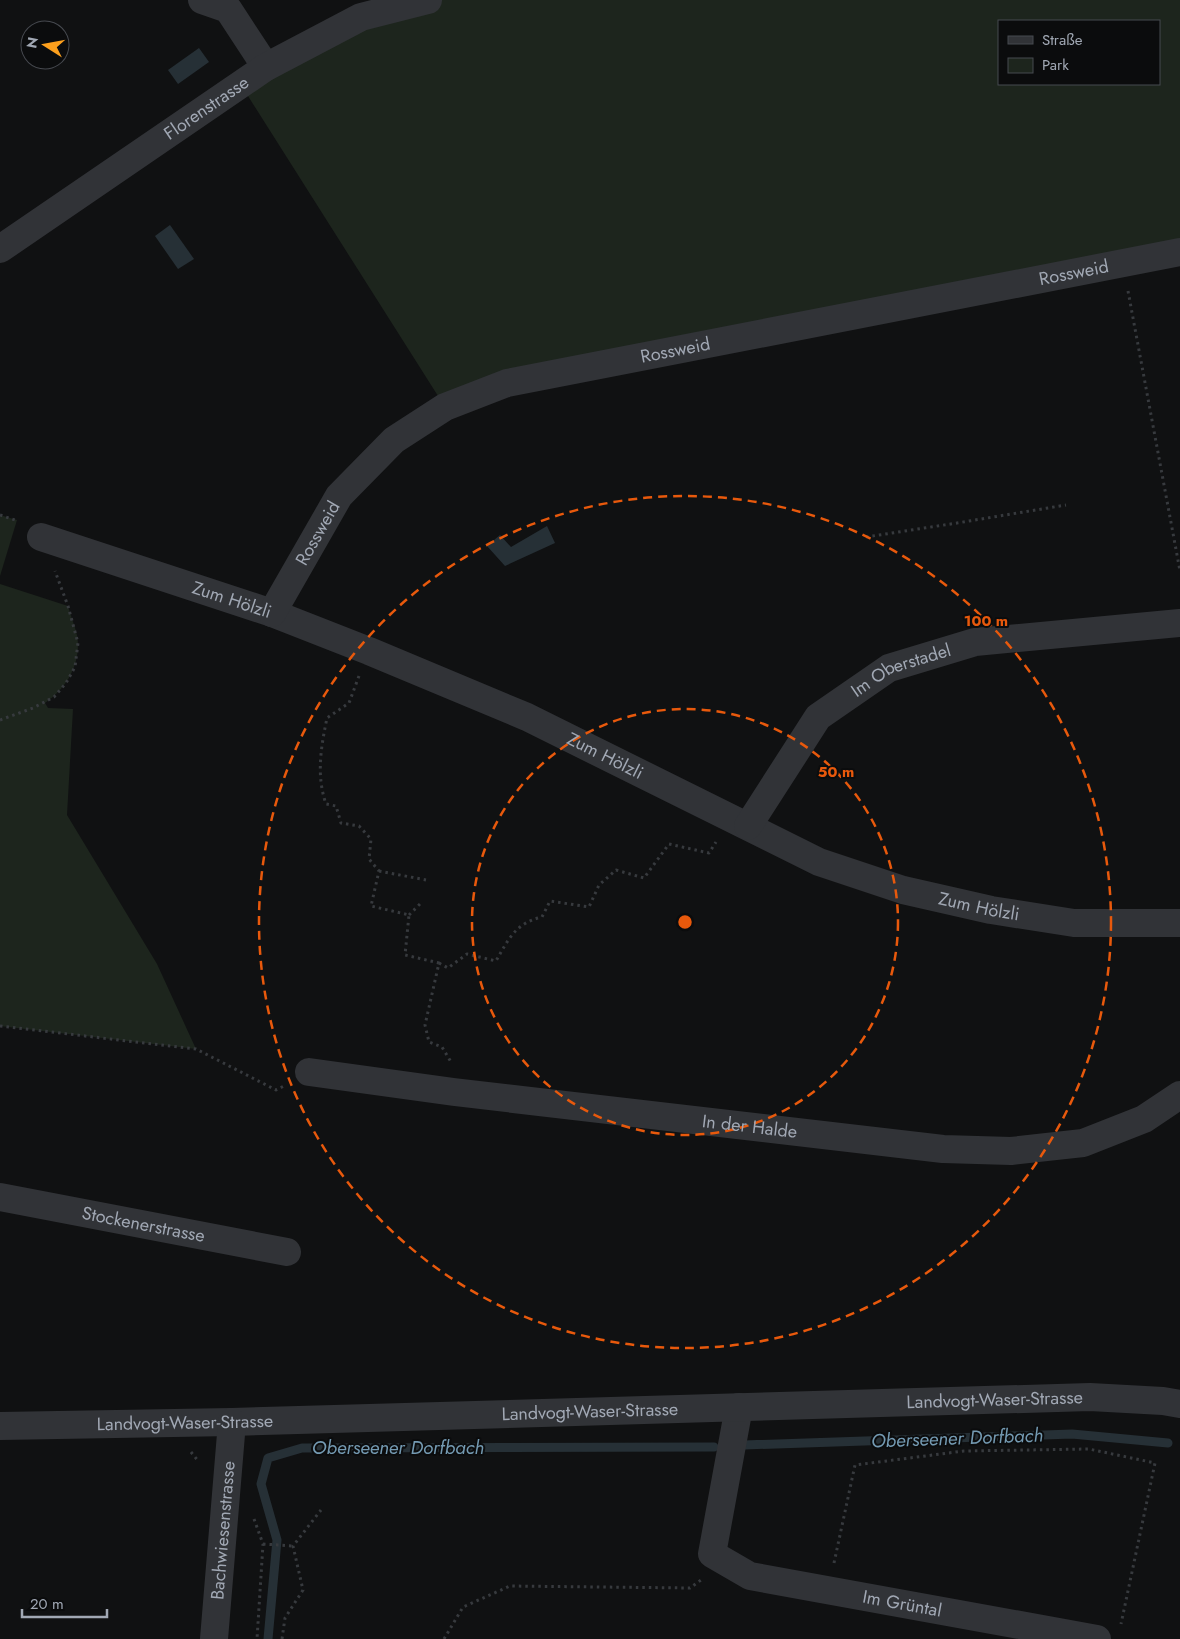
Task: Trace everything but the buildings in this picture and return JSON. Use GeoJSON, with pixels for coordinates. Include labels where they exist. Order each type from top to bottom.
{"type":"FeatureCollection","features":[{"type":"Feature","properties":{"kind":"street"},"geometry":{"type":"LineString","coordinates":[[202,0],[228,9],[266,68]]}},
{"type":"Feature","properties":{"kind":"street","name":"Florenstrasse"},"geometry":{"type":"LineString","coordinates":[[0,249],[266,68],[361,17],[428,0]]}},
{"type":"Feature","properties":{"kind":"street","name":"Rossweid"},"geometry":{"type":"LineString","coordinates":[[272,613],[339,496],[394,440],[445,406],[507,383],[1180,252]]}},
{"type":"Feature","properties":{"kind":"street","name":"Zum Hölzli"},"geometry":{"type":"LineString","coordinates":[[40,538],[272,613],[527,717],[819,862],[904,890],[991,910],[1074,923],[1180,922]]}},
{"type":"Feature","properties":{"kind":"street","name":"Im Oberstadel"},"geometry":{"type":"LineString","coordinates":[[739,821],[818,717],[889,668],[975,642],[1180,622]]}},
{"type":"Feature","properties":{"kind":"street","name":"In der Halde"},"geometry":{"type":"LineString","coordinates":[[309,1072],[454,1092],[943,1148],[1010,1151],[1084,1142],[1144,1119],[1180,1095]]}},
{"type":"Feature","properties":{"kind":"street","name":"Stockenerstrasse"},"geometry":{"type":"LineString","coordinates":[[0,1197],[287,1252]]}},
{"type":"Feature","properties":{"kind":"street","name":"Landvogt-Waser-Strasse"},"geometry":{"type":"LineString","coordinates":[[0,1426],[232,1422],[1090,1397],[1163,1400],[1180,1404]]}},
{"type":"Feature","properties":{"kind":"street"},"geometry":{"type":"LineString","coordinates":[[712,1554],[739,1407]]}},
{"type":"Feature","properties":{"kind":"street","name":"Bachwiesenstrasse"},"geometry":{"type":"LineString","coordinates":[[214,1639],[232,1422]]}},
{"type":"Feature","properties":{"kind":"street","name":"Im Grüntal"},"geometry":{"type":"LineString","coordinates":[[712,1554],[750,1576],[1109,1634]]}},
{"type":"Feature","properties":{"kind":"path"},"geometry":{"type":"LineString","coordinates":[[1127,288],[1180,572]]}},
{"type":"Feature","properties":{"kind":"path"},"geometry":{"type":"LineString","coordinates":[[866,537],[957,524],[1066,505]]}},
{"type":"Feature","properties":{"kind":"path"},"geometry":{"type":"LineString","coordinates":[[0,720],[33,708],[54,697],[66,683],[75,667],[78,643],[59,580],[40,538]]}},
{"type":"Feature","properties":{"kind":"path"},"geometry":{"type":"LineString","coordinates":[[368,651],[349,703],[328,718],[320,756],[321,791],[326,804],[336,806],[341,823],[358,826],[370,839],[369,858],[379,871],[426,880]]}},
{"type":"Feature","properties":{"kind":"path"},"geometry":{"type":"LineString","coordinates":[[421,903],[409,915],[405,955],[439,963],[448,968],[467,954],[496,961],[510,938],[527,920],[542,917],[550,901],[589,907],[599,885],[616,870],[644,878],[669,844],[709,853],[739,821]]}},
{"type":"Feature","properties":{"kind":"path"},"geometry":{"type":"LineString","coordinates":[[379,871],[371,906],[409,915]]}},
{"type":"Feature","properties":{"kind":"path"},"geometry":{"type":"LineString","coordinates":[[439,963],[425,1025],[430,1042],[442,1047],[455,1070],[454,1092]]}},
{"type":"Feature","properties":{"kind":"path"},"geometry":{"type":"LineString","coordinates":[[0,1026],[196,1049],[276,1090],[309,1072]]}},
{"type":"Feature","properties":{"kind":"path"},"geometry":{"type":"LineString","coordinates":[[829,1590],[855,1465],[964,1451],[1089,1449],[1155,1463],[1109,1634]]}},
{"type":"Feature","properties":{"kind":"path"},"geometry":{"type":"LineString","coordinates":[[251,1510],[263,1544],[257,1639]]}},
{"type":"Feature","properties":{"kind":"path"},"geometry":{"type":"LineString","coordinates":[[293,1546],[321,1510]]}},
{"type":"Feature","properties":{"kind":"path"},"geometry":{"type":"LineString","coordinates":[[263,1544],[293,1546]]}},
{"type":"Feature","properties":{"kind":"path"},"geometry":{"type":"LineString","coordinates":[[282,1639],[285,1618],[303,1590],[293,1546]]}},
{"type":"Feature","properties":{"kind":"path"},"geometry":{"type":"LineString","coordinates":[[444,1639],[463,1607],[510,1586],[690,1588],[708,1575],[712,1554]]}},
{"type":"Feature","properties":{"kind":"green space"},"geometry":{"type":"Polygon","coordinates":[[[428,0],[1180,0],[1180,252],[445,407],[241,85],[428,0]]]}},
{"type":"Feature","properties":{"kind":"green space"},"geometry":{"type":"Polygon","coordinates":[[[0,515],[17,520],[0,576],[0,515]]]}},
{"type":"Feature","properties":{"kind":"green space"},"geometry":{"type":"Polygon","coordinates":[[[0,584],[68,606],[78,639],[76,662],[64,685],[45,703],[48,708],[73,709],[67,815],[157,964],[196,1049],[0,1026],[0,584]]]}},
{"type":"Feature","properties":{"kind":"shaded area"},"geometry":{"type":"Polygon","coordinates":[[[199,48],[209,62],[178,84],[168,70],[199,48]]]}},
{"type":"Feature","properties":{"kind":"shaded area"},"geometry":{"type":"Polygon","coordinates":[[[170,225],[194,259],[178,269],[155,236],[170,225]]]}},
{"type":"Feature","properties":{"kind":"shaded area"},"geometry":{"type":"Polygon","coordinates":[[[547,526],[555,543],[505,566],[487,546],[500,535],[511,547],[547,526]]]}},
{"type":"Feature","properties":{"kind":"waterway","name":"Oberseener Dorfbach"},"geometry":{"type":"LineString","coordinates":[[744,1445],[1072,1434],[1168,1443]]}},
{"type":"Feature","properties":{"kind":"waterway","name":"Oberseener Dorfbach"},"geometry":{"type":"LineString","coordinates":[[268,1639],[277,1540],[261,1484],[268,1458],[302,1448],[714,1447]]}}]}
